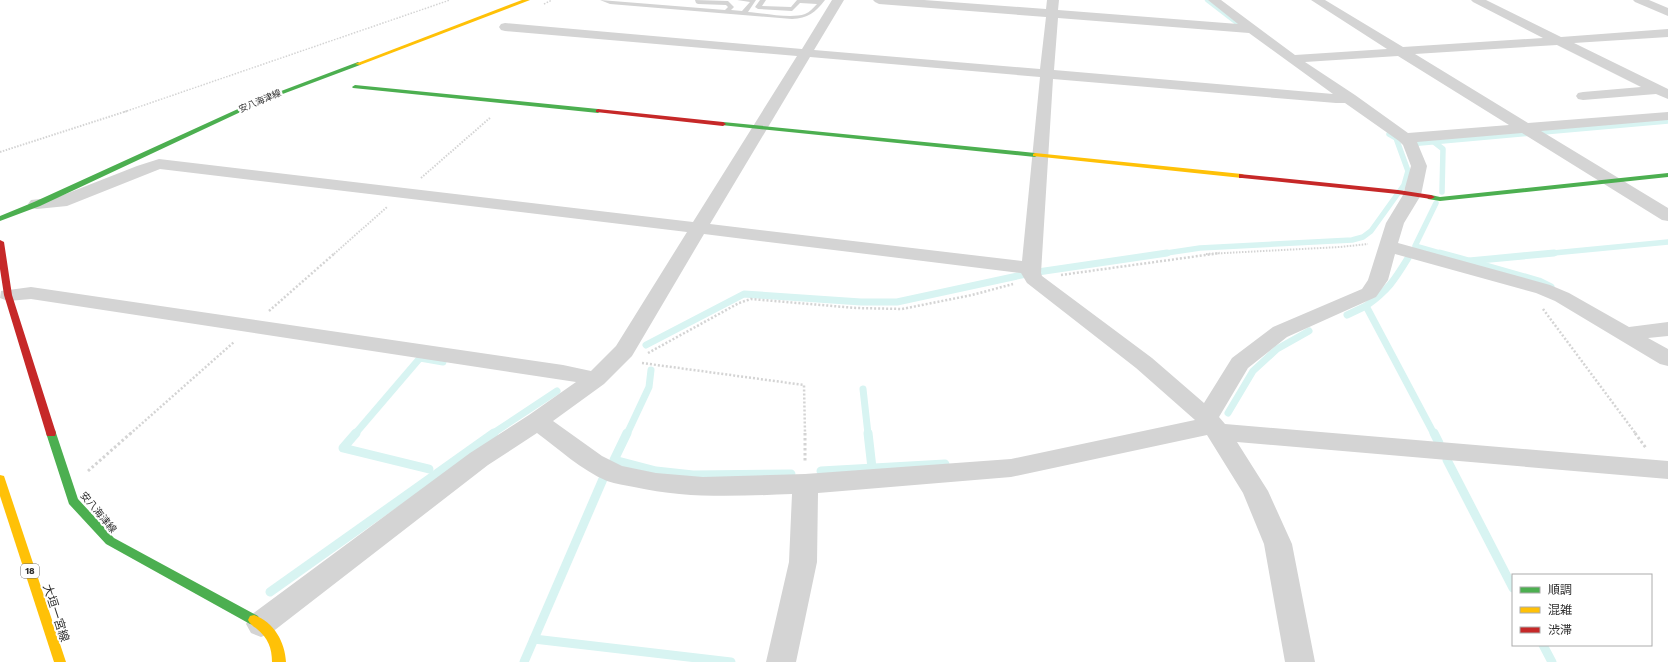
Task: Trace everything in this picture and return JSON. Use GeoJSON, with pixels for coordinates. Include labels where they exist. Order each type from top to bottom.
{"type":"FeatureCollection","features":[{"type":"Feature","properties":{"kind":"main road","name":"安八海津線"},"geometry":{"type":"LineString","coordinates":[[0,219],[37,204],[262,100],[527,0]]}},
{"type":"Feature","properties":{"kind":"main road"},"geometry":{"type":"LineString","coordinates":[[355,87],[760,127],[1440,199],[1668,176]]}},
{"type":"Feature","properties":{"kind":"main road","name":"安八海津線"},"geometry":{"type":"LineString","coordinates":[[0,242],[8,295],[73,501],[110,541],[261,624],[274,638],[279,657],[278,662]]}},
{"type":"Feature","properties":{"kind":"main road","name":"大垣一宮線"},"geometry":{"type":"LineString","coordinates":[[0,479],[60,662]]}},
{"type":"Feature","properties":{"kind":"street"},"geometry":{"type":"LineString","coordinates":[[261,624],[479,459],[537,421],[596,379],[624,351],[838,0]]}},
{"type":"Feature","properties":{"kind":"street"},"geometry":{"type":"LineString","coordinates":[[879,0],[1252,29]]}},
{"type":"Feature","properties":{"kind":"street"},"geometry":{"type":"LineString","coordinates":[[1033,273],[1040,156],[1053,0]]}},
{"type":"Feature","properties":{"kind":"street"},"geometry":{"type":"LineString","coordinates":[[1212,425],[1240,363],[1280,332],[1369,293],[1378,280],[1394,223],[1412,195],[1418,166],[1410,144],[1405,138],[1350,98],[1292,59],[1214,0]]}},
{"type":"Feature","properties":{"kind":"street"},"geometry":{"type":"LineString","coordinates":[[1317,0],[1668,216]]}},
{"type":"Feature","properties":{"kind":"street"},"geometry":{"type":"LineString","coordinates":[[1477,0],[1663,93]]}},
{"type":"Feature","properties":{"kind":"street"},"geometry":{"type":"LineString","coordinates":[[1639,0],[1668,12]]}},
{"type":"Feature","properties":{"kind":"street"},"geometry":{"type":"LineString","coordinates":[[505,28],[1336,99],[1350,98]]}},
{"type":"Feature","properties":{"kind":"street"},"geometry":{"type":"LineString","coordinates":[[1292,59],[1668,33]]}},
{"type":"Feature","properties":{"kind":"street"},"geometry":{"type":"LineString","coordinates":[[1583,96],[1663,93]]}},
{"type":"Feature","properties":{"kind":"street"},"geometry":{"type":"LineString","coordinates":[[1405,138],[1668,116]]}},
{"type":"Feature","properties":{"kind":"street"},"geometry":{"type":"LineString","coordinates":[[37,204],[61,202],[159,164],[698,229],[1033,273],[1144,363],[1212,425],[1255,491],[1278,544],[1300,662]]}},
{"type":"Feature","properties":{"kind":"street"},"geometry":{"type":"LineString","coordinates":[[1388,241],[1543,289],[1562,297],[1668,359]]}},
{"type":"Feature","properties":{"kind":"street"},"geometry":{"type":"LineString","coordinates":[[8,295],[31,293],[563,372],[596,379]]}},
{"type":"Feature","properties":{"kind":"street"},"geometry":{"type":"LineString","coordinates":[[1626,334],[1668,329]]}},
{"type":"Feature","properties":{"kind":"street"},"geometry":{"type":"LineString","coordinates":[[537,421],[593,462],[616,474],[656,483],[703,487],[805,484],[1011,468],[1212,425],[1666,472]]}},
{"type":"Feature","properties":{"kind":"street"},"geometry":{"type":"LineString","coordinates":[[781,662],[803,562],[805,484]]}},
{"type":"Feature","properties":{"kind":"lane"},"geometry":{"type":"LineString","coordinates":[[603,0],[647,6],[802,17],[812,14],[821,1]]}},
{"type":"Feature","properties":{"kind":"lane"},"geometry":{"type":"LineString","coordinates":[[647,6],[652,0]]}},
{"type":"Feature","properties":{"kind":"lane"},"geometry":{"type":"LineString","coordinates":[[668,7],[675,0]]}},
{"type":"Feature","properties":{"kind":"lane"},"geometry":{"type":"LineString","coordinates":[[698,0],[698,2],[704,4],[728,3],[731,7],[726,12]]}},
{"type":"Feature","properties":{"kind":"lane"},"geometry":{"type":"LineString","coordinates":[[740,0],[754,1],[744,13]]}},
{"type":"Feature","properties":{"kind":"lane"},"geometry":{"type":"LineString","coordinates":[[763,0],[758,7],[792,9],[799,1],[821,1]]}},
{"type":"Feature","properties":{"kind":"lane"},"geometry":{"type":"LineString","coordinates":[[766,15],[776,0]]}},
{"type":"Feature","properties":{"kind":"path"},"geometry":{"type":"LineString","coordinates":[[0,152],[91,124],[271,64],[450,0]]}},
{"type":"Feature","properties":{"kind":"path"},"geometry":{"type":"LineString","coordinates":[[404,193],[508,102]]}},
{"type":"Feature","properties":{"kind":"path"},"geometry":{"type":"LineString","coordinates":[[642,356],[739,303],[751,299],[856,308],[902,309],[972,295],[1033,273],[1205,254],[1365,245],[1388,241]]}},
{"type":"Feature","properties":{"kind":"path"},"geometry":{"type":"LineString","coordinates":[[1523,283],[1666,472]]}},
{"type":"Feature","properties":{"kind":"path"},"geometry":{"type":"LineString","coordinates":[[639,362],[804,385],[805,484]]}},
{"type":"Feature","properties":{"kind":"waterway"},"geometry":{"type":"LineString","coordinates":[[1207,0],[1242,27]]}},
{"type":"Feature","properties":{"kind":"waterway"},"geometry":{"type":"LineString","coordinates":[[1409,144],[1668,121]]}},
{"type":"Feature","properties":{"kind":"waterway"},"geometry":{"type":"LineString","coordinates":[[1160,254],[1200,248],[1352,240],[1363,237],[1371,231],[1404,185],[1408,171],[1396,138],[1389,134]]}},
{"type":"Feature","properties":{"kind":"waterway"},"geometry":{"type":"LineString","coordinates":[[1434,142],[1443,149],[1442,192]]}},
{"type":"Feature","properties":{"kind":"waterway"},"geometry":{"type":"LineString","coordinates":[[1436,203],[1415,246],[1443,254]]}},
{"type":"Feature","properties":{"kind":"waterway"},"geometry":{"type":"LineString","coordinates":[[1543,254],[1668,242]]}},
{"type":"Feature","properties":{"kind":"waterway"},"geometry":{"type":"LineString","coordinates":[[646,345],[744,294],[861,302],[897,302],[1031,273],[1167,253]]}},
{"type":"Feature","properties":{"kind":"waterway"},"geometry":{"type":"LineString","coordinates":[[1440,253],[1469,261]]}},
{"type":"Feature","properties":{"kind":"waterway"},"geometry":{"type":"LineString","coordinates":[[1469,261],[1554,253]]}},
{"type":"Feature","properties":{"kind":"waterway"},"geometry":{"type":"LineString","coordinates":[[1366,306],[1390,285],[1408,258]]}},
{"type":"Feature","properties":{"kind":"waterway"},"geometry":{"type":"LineString","coordinates":[[1469,261],[1539,281],[1551,287]]}},
{"type":"Feature","properties":{"kind":"waterway"},"geometry":{"type":"LineString","coordinates":[[1347,315],[1366,306]]}},
{"type":"Feature","properties":{"kind":"waterway"},"geometry":{"type":"LineString","coordinates":[[1366,306],[1434,434]]}},
{"type":"Feature","properties":{"kind":"waterway"},"geometry":{"type":"LineString","coordinates":[[1228,413],[1253,371],[1277,349],[1309,331]]}},
{"type":"Feature","properties":{"kind":"waterway"},"geometry":{"type":"LineString","coordinates":[[355,434],[420,358],[443,362]]}},
{"type":"Feature","properties":{"kind":"waterway"},"geometry":{"type":"LineString","coordinates":[[627,434],[649,387],[651,370]]}},
{"type":"Feature","properties":{"kind":"waterway"},"geometry":{"type":"LineString","coordinates":[[863,389],[868,434]]}},
{"type":"Feature","properties":{"kind":"waterway"},"geometry":{"type":"LineString","coordinates":[[492,434],[557,391]]}},
{"type":"Feature","properties":{"kind":"waterway"},"geometry":{"type":"LineString","coordinates":[[356,433],[343,448],[429,469]]}},
{"type":"Feature","properties":{"kind":"waterway"},"geometry":{"type":"LineString","coordinates":[[270,592],[494,433]]}},
{"type":"Feature","properties":{"kind":"waterway"},"geometry":{"type":"LineString","coordinates":[[627,433],[614,460],[656,471],[693,475],[791,474]]}},
{"type":"Feature","properties":{"kind":"waterway"},"geometry":{"type":"LineString","coordinates":[[868,433],[872,468]]}},
{"type":"Feature","properties":{"kind":"waterway"},"geometry":{"type":"LineString","coordinates":[[1434,433],[1439,443]]}},
{"type":"Feature","properties":{"kind":"waterway"},"geometry":{"type":"LineString","coordinates":[[1447,460],[1512,586]]}},
{"type":"Feature","properties":{"kind":"waterway"},"geometry":{"type":"LineString","coordinates":[[821,471],[945,464]]}},
{"type":"Feature","properties":{"kind":"waterway"},"geometry":{"type":"LineString","coordinates":[[524,662],[603,479]]}},
{"type":"Feature","properties":{"kind":"waterway"},"geometry":{"type":"LineString","coordinates":[[534,639],[731,662]]}},
{"type":"Feature","properties":{"kind":"waterway"},"geometry":{"type":"LineString","coordinates":[[1544,646],[1552,662]]}},
{"type":"Feature","properties":{"kind":"traffic: fast"},"geometry":{"type":"LineString","coordinates":[[0,219],[37,204],[262,100],[358,64]]}},
{"type":"Feature","properties":{"kind":"traffic: fast"},"geometry":{"type":"LineString","coordinates":[[355,87],[598,111]]}},
{"type":"Feature","properties":{"kind":"traffic: fast"},"geometry":{"type":"LineString","coordinates":[[723,124],[1035,155]]}},
{"type":"Feature","properties":{"kind":"traffic: fast"},"geometry":{"type":"LineString","coordinates":[[1431,197],[1440,199],[1668,175]]}},
{"type":"Feature","properties":{"kind":"traffic: fast"},"geometry":{"type":"LineString","coordinates":[[51,433],[73,501],[110,541],[254,620]]}},
{"type":"Feature","properties":{"kind":"traffic: slow"},"geometry":{"type":"LineString","coordinates":[[358,64],[527,0]]}},
{"type":"Feature","properties":{"kind":"traffic: slow"},"geometry":{"type":"LineString","coordinates":[[1035,155],[1242,176]]}},
{"type":"Feature","properties":{"kind":"traffic: slow"},"geometry":{"type":"LineString","coordinates":[[0,479],[60,662]]}},
{"type":"Feature","properties":{"kind":"traffic: slow"},"geometry":{"type":"LineString","coordinates":[[254,620],[269,632],[276,643],[279,662]]}},
{"type":"Feature","properties":{"kind":"traffic: jam"},"geometry":{"type":"LineString","coordinates":[[598,111],[723,124]]}},
{"type":"Feature","properties":{"kind":"traffic: jam"},"geometry":{"type":"LineString","coordinates":[[1242,176],[1398,192],[1431,197]]}},
{"type":"Feature","properties":{"kind":"traffic: jam"},"geometry":{"type":"LineString","coordinates":[[0,242],[8,295],[51,433]]}}]}
